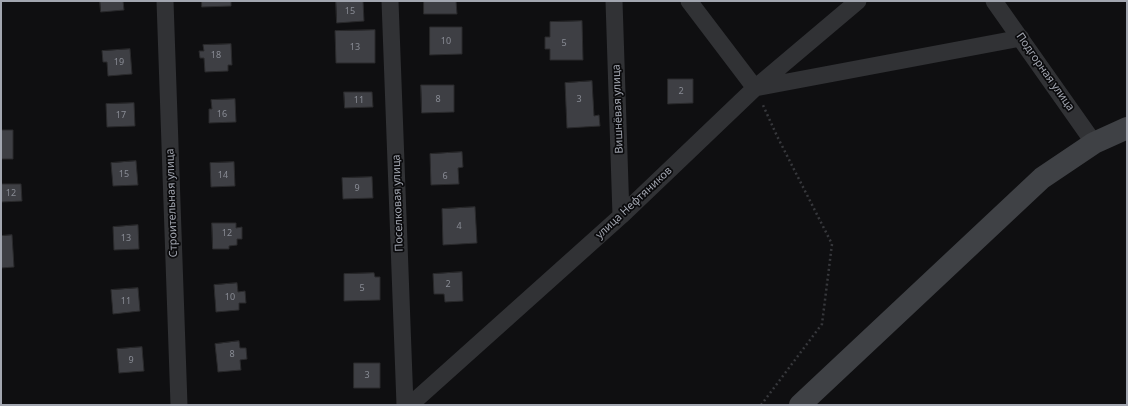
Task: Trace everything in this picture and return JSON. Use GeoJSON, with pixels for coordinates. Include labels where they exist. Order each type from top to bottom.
{"type":"FeatureCollection","features":[{"type":"Feature","properties":{"kind":"main road"},"geometry":{"type":"LineString","coordinates":[[800,405],[1042,178],[1094,143],[1127,128]]}},
{"type":"Feature","properties":{"kind":"street","name":"Строительная улица"},"geometry":{"type":"LineString","coordinates":[[165,1],[179,405]]}},
{"type":"Feature","properties":{"kind":"street","name":"Поселковая улица"},"geometry":{"type":"LineString","coordinates":[[390,1],[405,405]]}},
{"type":"Feature","properties":{"kind":"street","name":"Вишнёвая улица"},"geometry":{"type":"LineString","coordinates":[[614,1],[621,216]]}},
{"type":"Feature","properties":{"kind":"street"},"geometry":{"type":"LineString","coordinates":[[689,1],[755,88],[1021,38]]}},
{"type":"Feature","properties":{"kind":"street","name":"улица Нефтяников"},"geometry":{"type":"LineString","coordinates":[[410,405],[621,216],[755,88],[858,1]]}},
{"type":"Feature","properties":{"kind":"street","name":"Подгорная улица"},"geometry":{"type":"LineString","coordinates":[[994,1],[1094,143]]}},
{"type":"Feature","properties":{"kind":"path"},"geometry":{"type":"LineString","coordinates":[[755,88],[777,136],[832,244],[822,324],[761,405]]}},
{"type":"Feature","properties":{"kind":"building"},"geometry":{"type":"Polygon","coordinates":[[[100,1],[123,1],[124,10],[101,12],[100,1]]]}},
{"type":"Feature","properties":{"kind":"building"},"geometry":{"type":"Polygon","coordinates":[[[202,1],[231,1],[231,6],[202,7],[202,1]]]}},
{"type":"Feature","properties":{"kind":"building"},"geometry":{"type":"Polygon","coordinates":[[[336,1],[363,1],[364,21],[337,23],[336,1]]]}},
{"type":"Feature","properties":{"kind":"building"},"geometry":{"type":"Polygon","coordinates":[[[424,1],[456,1],[457,14],[424,14],[424,1]]]}},
{"type":"Feature","properties":{"kind":"building"},"geometry":{"type":"Polygon","coordinates":[[[582,21],[583,60],[550,60],[550,49],[545,49],[545,37],[550,37],[550,22],[582,21]]]}},
{"type":"Feature","properties":{"kind":"building"},"geometry":{"type":"Polygon","coordinates":[[[430,27],[462,27],[462,54],[430,55],[430,27]]]}},
{"type":"Feature","properties":{"kind":"building"},"geometry":{"type":"Polygon","coordinates":[[[375,30],[375,63],[336,63],[335,31],[375,30]]]}},
{"type":"Feature","properties":{"kind":"building"},"geometry":{"type":"Polygon","coordinates":[[[231,44],[232,65],[228,65],[228,71],[205,72],[204,58],[200,58],[199,51],[204,51],[203,45],[231,44]]]}},
{"type":"Feature","properties":{"kind":"building"},"geometry":{"type":"Polygon","coordinates":[[[130,49],[132,74],[108,76],[107,62],[103,62],[102,51],[130,49]]]}},
{"type":"Feature","properties":{"kind":"building"},"geometry":{"type":"Polygon","coordinates":[[[668,79],[693,79],[693,103],[668,104],[668,79]]]}},
{"type":"Feature","properties":{"kind":"building"},"geometry":{"type":"Polygon","coordinates":[[[592,81],[594,116],[599,115],[600,126],[567,128],[565,83],[592,81]]]}},
{"type":"Feature","properties":{"kind":"building"},"geometry":{"type":"Polygon","coordinates":[[[421,85],[454,85],[454,112],[422,113],[421,85]]]}},
{"type":"Feature","properties":{"kind":"building"},"geometry":{"type":"Polygon","coordinates":[[[344,92],[372,92],[373,107],[345,108],[344,92]]]}},
{"type":"Feature","properties":{"kind":"building"},"geometry":{"type":"Polygon","coordinates":[[[235,99],[236,122],[209,123],[209,109],[212,109],[211,100],[235,99]]]}},
{"type":"Feature","properties":{"kind":"building"},"geometry":{"type":"Polygon","coordinates":[[[134,103],[135,126],[107,127],[106,104],[134,103]]]}},
{"type":"Feature","properties":{"kind":"building"},"geometry":{"type":"Polygon","coordinates":[[[1,130],[13,130],[13,159],[1,159],[1,130]]]}},
{"type":"Feature","properties":{"kind":"building"},"geometry":{"type":"Polygon","coordinates":[[[462,152],[463,167],[458,168],[459,184],[431,185],[430,154],[462,152]]]}},
{"type":"Feature","properties":{"kind":"building"},"geometry":{"type":"Polygon","coordinates":[[[136,161],[138,185],[113,186],[111,163],[136,161]]]}},
{"type":"Feature","properties":{"kind":"building"},"geometry":{"type":"Polygon","coordinates":[[[234,162],[235,186],[211,187],[210,163],[234,162]]]}},
{"type":"Feature","properties":{"kind":"building"},"geometry":{"type":"Polygon","coordinates":[[[372,177],[373,198],[343,199],[342,178],[372,177]]]}},
{"type":"Feature","properties":{"kind":"building"},"geometry":{"type":"Polygon","coordinates":[[[1,184],[21,184],[22,201],[1,202],[1,184]]]}},
{"type":"Feature","properties":{"kind":"building"},"geometry":{"type":"Polygon","coordinates":[[[475,207],[477,243],[443,245],[442,209],[475,207]]]}},
{"type":"Feature","properties":{"kind":"building"},"geometry":{"type":"Polygon","coordinates":[[[212,223],[236,223],[236,228],[242,227],[242,239],[237,239],[237,245],[229,246],[229,249],[213,249],[212,223]]]}},
{"type":"Feature","properties":{"kind":"building"},"geometry":{"type":"Polygon","coordinates":[[[138,225],[139,249],[114,250],[113,227],[138,225]]]}},
{"type":"Feature","properties":{"kind":"building"},"geometry":{"type":"Polygon","coordinates":[[[12,235],[14,267],[1,268],[1,236],[12,235]]]}},
{"type":"Feature","properties":{"kind":"building"},"geometry":{"type":"Polygon","coordinates":[[[462,272],[463,301],[445,302],[444,294],[434,294],[433,274],[462,272]]]}},
{"type":"Feature","properties":{"kind":"building"},"geometry":{"type":"Polygon","coordinates":[[[374,273],[375,277],[380,277],[380,300],[344,301],[344,274],[374,273]]]}},
{"type":"Feature","properties":{"kind":"building"},"geometry":{"type":"Polygon","coordinates":[[[237,283],[238,292],[245,291],[246,303],[239,303],[239,310],[216,312],[214,285],[237,283]]]}},
{"type":"Feature","properties":{"kind":"building"},"geometry":{"type":"Polygon","coordinates":[[[138,288],[140,311],[113,314],[111,290],[138,288]]]}},
{"type":"Feature","properties":{"kind":"building"},"geometry":{"type":"Polygon","coordinates":[[[239,341],[240,348],[246,348],[247,359],[240,360],[241,370],[218,372],[215,344],[239,341]]]}},
{"type":"Feature","properties":{"kind":"building"},"geometry":{"type":"Polygon","coordinates":[[[142,347],[144,371],[119,373],[117,349],[142,347]]]}},
{"type":"Feature","properties":{"kind":"building"},"geometry":{"type":"Polygon","coordinates":[[[354,363],[380,363],[380,388],[354,388],[354,363]]]}}]}
